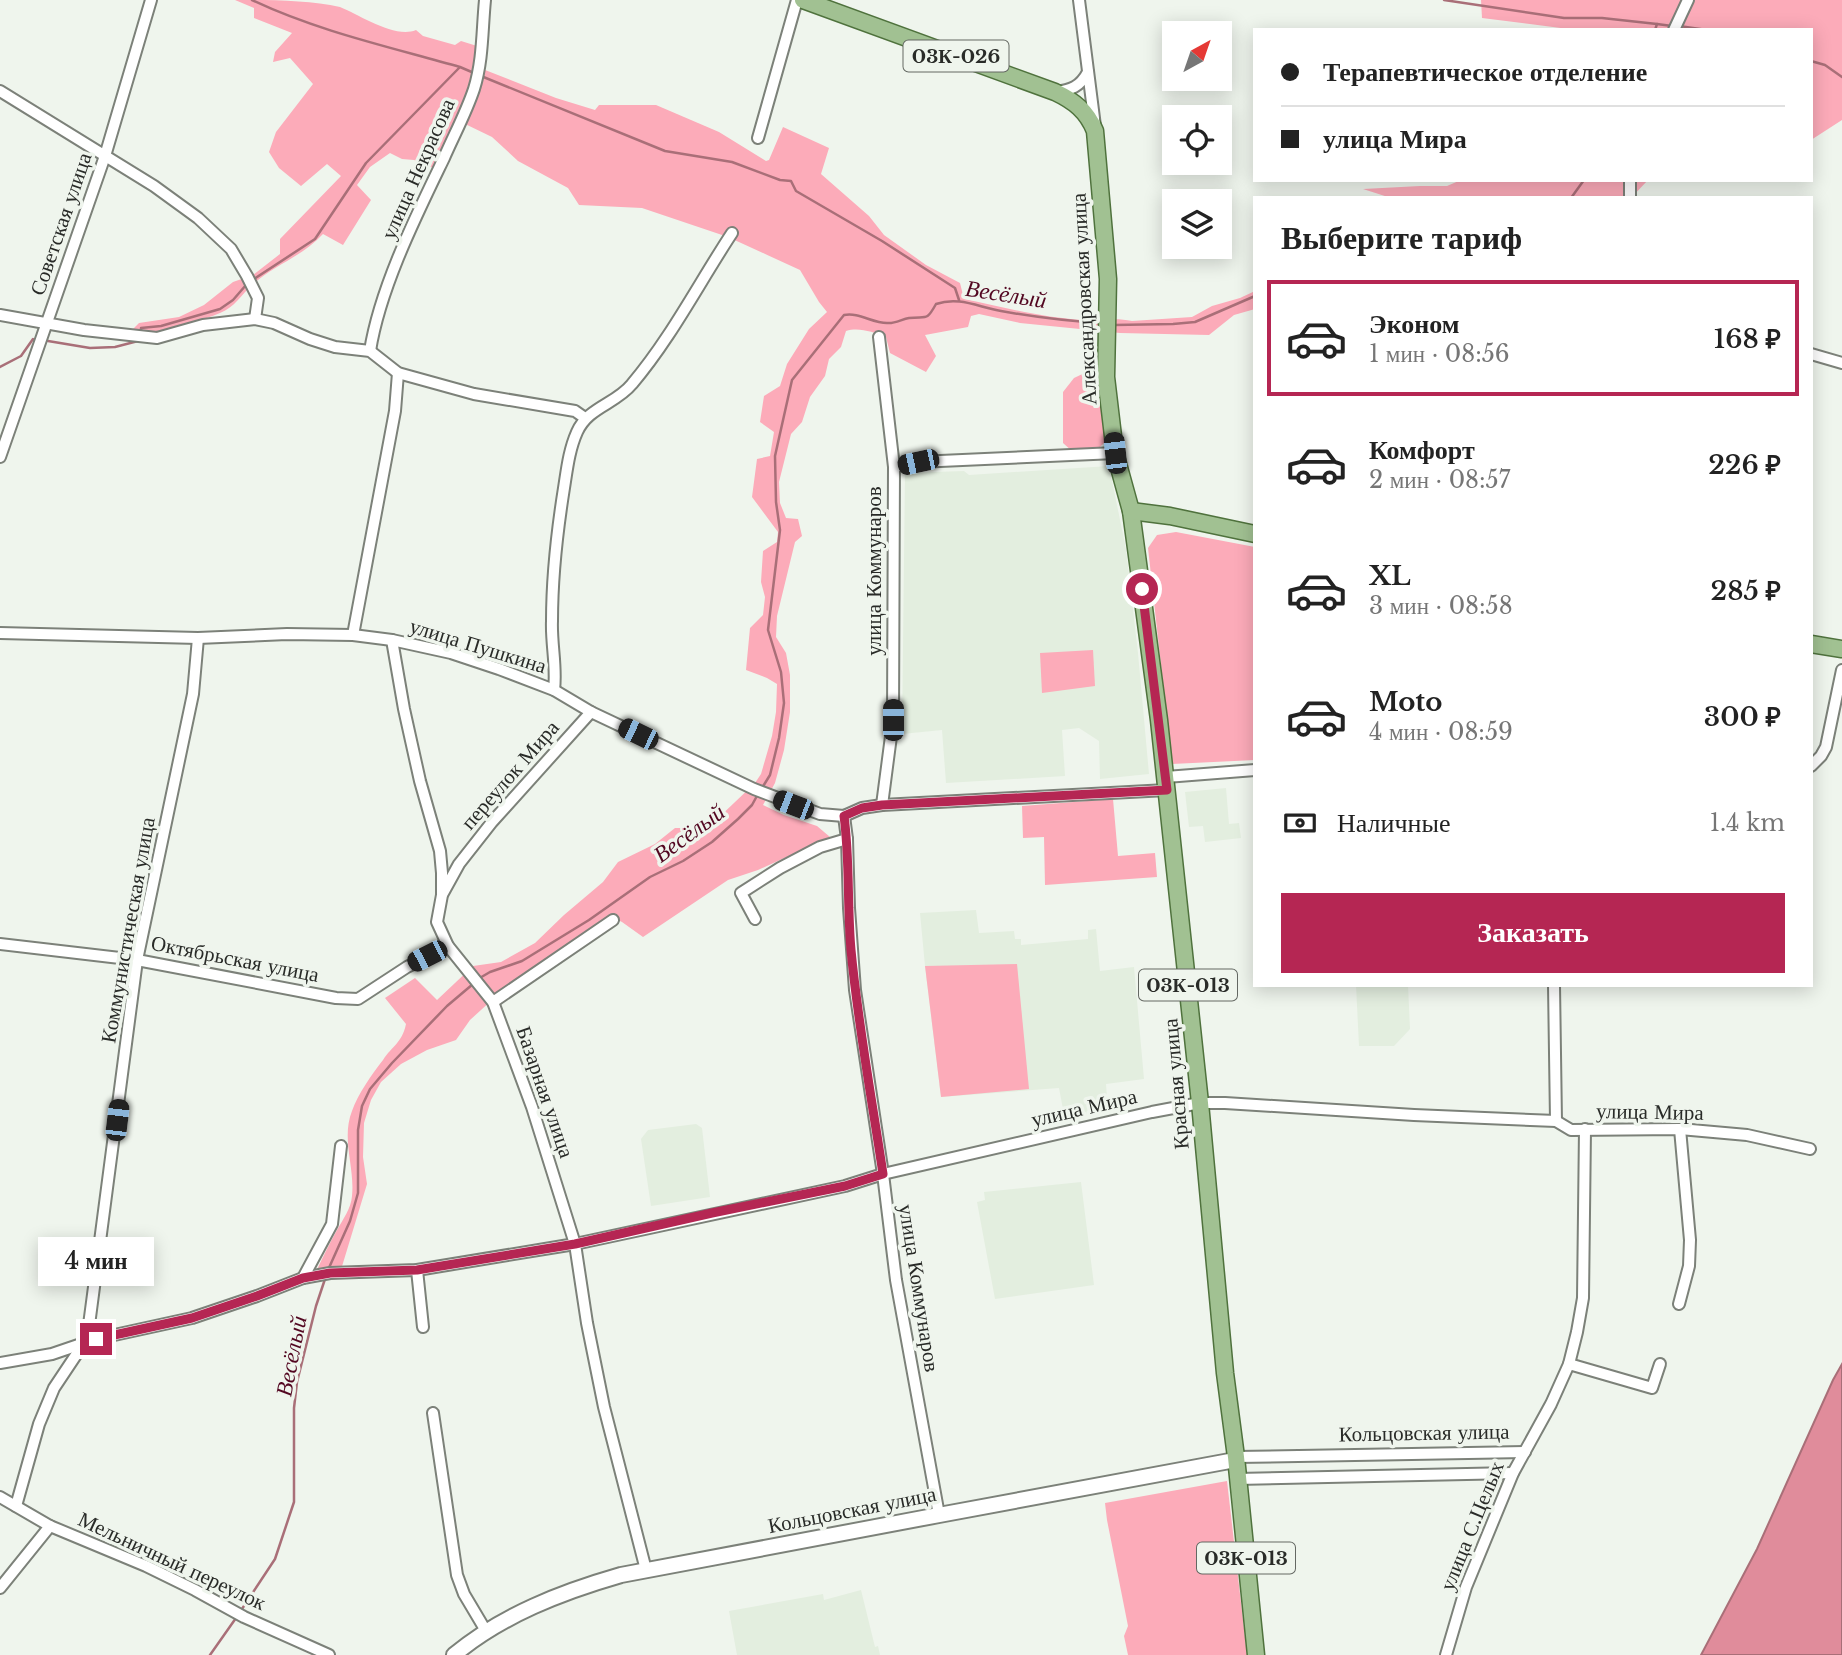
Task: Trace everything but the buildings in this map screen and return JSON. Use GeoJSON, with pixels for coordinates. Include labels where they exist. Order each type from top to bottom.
{"type":"FeatureCollection","features":[{"type":"Feature","properties":{"kind":"main road","name":"03К-026"},"geometry":{"type":"LineString","coordinates":[[803,0],[1055,92],[1081,107],[1095,131]]}},
{"type":"Feature","properties":{"kind":"main road","name":"Александровская улица"},"geometry":{"type":"LineString","coordinates":[[1095,131],[1108,279],[1106,377],[1115,453],[1131,511]]}},
{"type":"Feature","properties":{"kind":"main road"},"geometry":{"type":"LineString","coordinates":[[1131,511],[1170,516],[1253,534]]}},
{"type":"Feature","properties":{"kind":"main road","name":"Красная улица"},"geometry":{"type":"LineString","coordinates":[[1131,511],[1166,783],[1256,1655]]}},
{"type":"Feature","properties":{"kind":"main road"},"geometry":{"type":"LineString","coordinates":[[1813,644],[1842,649]]}},
{"type":"Feature","properties":{"kind":"main road","name":"Кольцовская улица"},"geometry":{"type":"LineString","coordinates":[[454,1655],[486,1631],[521,1612],[576,1588],[646,1570],[1236,1459]]}},
{"type":"Feature","properties":{"kind":"street","name":"Советская улица"},"geometry":{"type":"LineString","coordinates":[[0,457],[105,156],[151,0]]}},
{"type":"Feature","properties":{"kind":"street","name":"улица Некрасова"},"geometry":{"type":"LineString","coordinates":[[370,351],[377,320],[393,274],[474,89],[482,52],[485,0]]}},
{"type":"Feature","properties":{"kind":"street"},"geometry":{"type":"LineString","coordinates":[[758,138],[797,0]]}},
{"type":"Feature","properties":{"kind":"street","name":"Александровская улица"},"geometry":{"type":"LineString","coordinates":[[1079,0],[1095,131]]}},
{"type":"Feature","properties":{"kind":"street"},"geometry":{"type":"LineString","coordinates":[[1675,28],[1688,0]]}},
{"type":"Feature","properties":{"kind":"street"},"geometry":{"type":"LineString","coordinates":[[1055,92],[1078,86],[1088,72]]}},
{"type":"Feature","properties":{"kind":"street"},"geometry":{"type":"LineString","coordinates":[[0,91],[154,186],[198,218],[231,249],[247,276],[258,298],[255,319]]}},
{"type":"Feature","properties":{"kind":"street"},"geometry":{"type":"LineString","coordinates":[[554,690],[556,676],[552,623],[559,519],[569,455],[578,429],[585,418],[597,408],[626,392],[659,351],[732,233]]}},
{"type":"Feature","properties":{"kind":"street"},"geometry":{"type":"LineString","coordinates":[[0,315],[84,330],[157,338],[203,325],[255,319],[274,323],[335,347],[370,351],[398,373],[485,396],[575,411],[585,418]]}},
{"type":"Feature","properties":{"kind":"street","name":"улица Коммунаров"},"geometry":{"type":"LineString","coordinates":[[879,337],[894,467],[893,720],[882,805]]}},
{"type":"Feature","properties":{"kind":"street"},"geometry":{"type":"LineString","coordinates":[[1813,355],[1842,363]]}},
{"type":"Feature","properties":{"kind":"street"},"geometry":{"type":"LineString","coordinates":[[353,635],[395,411],[398,373]]}},
{"type":"Feature","properties":{"kind":"street"},"geometry":{"type":"LineString","coordinates":[[894,467],[918,462],[1115,453]]}},
{"type":"Feature","properties":{"kind":"street","name":"улица Пушкина"},"geometry":{"type":"LineString","coordinates":[[0,633],[198,638],[287,634],[353,635],[392,640],[451,653],[499,668],[554,690],[591,712],[759,792],[820,814],[844,816],[862,808],[882,805],[1166,783],[1253,771]]}},
{"type":"Feature","properties":{"kind":"street","name":"Коммунистическая улица"},"geometry":{"type":"LineString","coordinates":[[16,1506],[39,1424],[54,1388],[84,1343],[89,1325],[137,960],[192,694],[198,638]]}},
{"type":"Feature","properties":{"kind":"street","name":"Базарная улица"},"geometry":{"type":"LineString","coordinates":[[392,640],[420,782],[441,862],[442,895],[437,922],[448,946],[493,1002],[532,1107],[575,1244],[604,1407],[646,1570]]}},
{"type":"Feature","properties":{"kind":"street"},"geometry":{"type":"LineString","coordinates":[[1813,765],[1826,747],[1842,670]]}},
{"type":"Feature","properties":{"kind":"street","name":"переулок Мира"},"geometry":{"type":"LineString","coordinates":[[442,895],[459,864],[492,822],[591,712]]}},
{"type":"Feature","properties":{"kind":"street","name":"улица Коммунаров"},"geometry":{"type":"LineString","coordinates":[[844,816],[855,990],[883,1174],[895,1280],[939,1515]]}},
{"type":"Feature","properties":{"kind":"street"},"geometry":{"type":"LineString","coordinates":[[755,919],[741,893],[820,846],[847,839]]}},
{"type":"Feature","properties":{"kind":"street"},"geometry":{"type":"LineString","coordinates":[[441,862],[451,867],[459,864]]}},
{"type":"Feature","properties":{"kind":"street"},"geometry":{"type":"LineString","coordinates":[[493,1002],[613,920]]}},
{"type":"Feature","properties":{"kind":"street","name":"Октябрьская улица"},"geometry":{"type":"LineString","coordinates":[[0,944],[137,960],[336,998],[358,999],[407,967],[448,946]]}},
{"type":"Feature","properties":{"kind":"street"},"geometry":{"type":"LineString","coordinates":[[1555,987],[1556,1121]]}},
{"type":"Feature","properties":{"kind":"street","name":"улица Мира"},"geometry":{"type":"LineString","coordinates":[[0,1363],[52,1354],[84,1343],[192,1318],[303,1278],[326,1274],[417,1270],[575,1244],[845,1186],[883,1174],[1200,1102],[1556,1121],[1571,1130],[1680,1129],[1747,1135],[1810,1149]]}},
{"type":"Feature","properties":{"kind":"street","name":"улица С.Целых"},"geometry":{"type":"LineString","coordinates":[[1446,1655],[1466,1587],[1513,1473],[1551,1404],[1569,1364],[1583,1298],[1585,1129]]}},
{"type":"Feature","properties":{"kind":"street"},"geometry":{"type":"LineString","coordinates":[[1679,1304],[1689,1266],[1690,1240],[1680,1129]]}},
{"type":"Feature","properties":{"kind":"street"},"geometry":{"type":"LineString","coordinates":[[303,1278],[332,1224],[341,1146]]}},
{"type":"Feature","properties":{"kind":"street"},"geometry":{"type":"LineString","coordinates":[[417,1270],[423,1327]]}},
{"type":"Feature","properties":{"kind":"street"},"geometry":{"type":"LineString","coordinates":[[1569,1364],[1651,1388],[1660,1364]]}},
{"type":"Feature","properties":{"kind":"street"},"geometry":{"type":"LineString","coordinates":[[433,1413],[457,1575],[464,1594],[486,1631]]}},
{"type":"Feature","properties":{"kind":"street","name":"Кольцовская улица"},"geometry":{"type":"LineString","coordinates":[[1236,1459],[1525,1452]]}},
{"type":"Feature","properties":{"kind":"street","name":"Кольцовская улица"},"geometry":{"type":"LineString","coordinates":[[1323,1455],[1323,1477]]}},
{"type":"Feature","properties":{"kind":"street","name":"Кольцовская улица"},"geometry":{"type":"LineString","coordinates":[[1237,1479],[1513,1473]]}},
{"type":"Feature","properties":{"kind":"street","name":"Мельничный переулок"},"geometry":{"type":"LineString","coordinates":[[0,1497],[50,1526],[146,1566],[239,1614],[329,1655]]}},
{"type":"Feature","properties":{"kind":"street"},"geometry":{"type":"LineString","coordinates":[[0,1588],[50,1526]]}},
{"type":"Feature","properties":{"kind":"shaded area"},"geometry":{"type":"Polygon","coordinates":[[[235,0],[288,1],[340,7],[388,29],[408,32],[416,30],[423,36],[455,45],[461,41],[477,46],[480,68],[556,98],[595,110],[599,105],[656,105],[719,132],[766,161],[769,160],[783,127],[829,148],[821,174],[869,216],[884,235],[926,265],[960,283],[964,299],[1053,317],[1132,321],[1192,317],[1212,306],[1253,292],[1253,310],[1234,315],[1209,335],[1120,333],[1020,323],[979,314],[971,316],[968,327],[925,335],[936,356],[926,372],[890,353],[886,337],[861,330],[846,331],[841,347],[829,359],[825,376],[810,397],[802,422],[791,434],[779,482],[780,503],[786,518],[798,519],[802,536],[795,542],[777,616],[776,637],[786,653],[790,675],[790,712],[775,783],[763,805],[817,826],[830,837],[758,870],[728,880],[643,937],[612,917],[503,990],[470,1020],[456,1040],[427,1050],[401,1064],[381,1082],[371,1100],[364,1123],[363,1157],[367,1184],[340,1273],[315,1274],[351,1201],[348,1132],[352,1111],[370,1078],[399,1040],[406,1024],[385,998],[415,978],[437,1000],[473,966],[501,962],[535,943],[603,882],[618,862],[655,844],[675,828],[696,828],[714,822],[761,774],[772,736],[777,684],[746,670],[750,628],[763,615],[763,551],[777,542],[778,532],[752,497],[757,459],[770,456],[774,432],[760,422],[764,396],[780,386],[787,364],[809,329],[827,312],[800,270],[728,237],[642,208],[579,205],[568,188],[518,161],[492,137],[461,122],[438,170],[390,153],[370,167],[357,185],[371,200],[343,245],[323,234],[307,248],[261,278],[225,310],[199,321],[162,330],[161,334],[127,335],[139,323],[179,317],[204,305],[233,282],[253,275],[280,254],[280,239],[341,176],[327,164],[301,186],[279,168],[269,152],[276,132],[313,84],[290,58],[273,62],[275,52],[292,33],[254,18],[254,8],[235,0]]]}},
{"type":"Feature","properties":{"kind":"shaded area"},"geometry":{"type":"Polygon","coordinates":[[[1481,0],[1842,0],[1842,120],[1813,139],[1813,28],[1560,28],[1482,18],[1481,0]]]}},
{"type":"Feature","properties":{"kind":"shaded area"},"geometry":{"type":"Polygon","coordinates":[[[1456,182],[1646,182],[1633,196],[1385,196],[1363,189],[1447,186],[1456,182]]]}},
{"type":"Feature","properties":{"kind":"shaded area"},"geometry":{"type":"Polygon","coordinates":[[[1093,369],[1098,370],[1105,442],[1099,448],[1072,451],[1063,443],[1063,392],[1074,378],[1093,369]]]}},
{"type":"Feature","properties":{"kind":"shaded area"},"geometry":{"type":"Polygon","coordinates":[[[1109,466],[1126,549],[1149,774],[1100,779],[1099,741],[1079,728],[1062,730],[1065,776],[946,783],[942,730],[902,734],[905,473],[964,471],[969,475],[1109,466]]]}},
{"type":"Feature","properties":{"kind":"shaded area"},"geometry":{"type":"Polygon","coordinates":[[[1176,532],[1253,547],[1253,760],[1172,764],[1148,548],[1157,535],[1176,532]]]}},
{"type":"Feature","properties":{"kind":"shaded area"},"geometry":{"type":"Polygon","coordinates":[[[1093,650],[1095,686],[1042,693],[1040,653],[1093,650]]]}},
{"type":"Feature","properties":{"kind":"shaded area"},"geometry":{"type":"Polygon","coordinates":[[[1226,788],[1229,824],[1239,823],[1241,838],[1205,842],[1203,826],[1189,827],[1185,792],[1226,788]]]}},
{"type":"Feature","properties":{"kind":"shaded area"},"geometry":{"type":"Polygon","coordinates":[[[1113,799],[1118,856],[1155,853],[1157,877],[1045,885],[1044,837],[1023,838],[1022,806],[1113,799]]]}},
{"type":"Feature","properties":{"kind":"shaded area"},"geometry":{"type":"Polygon","coordinates":[[[976,910],[979,933],[1014,931],[1015,939],[1021,939],[1021,945],[1088,939],[1088,930],[1096,929],[1100,971],[1134,967],[1144,1079],[1106,1084],[1108,1111],[1065,1120],[1059,1088],[941,1097],[920,913],[976,910]]]}},
{"type":"Feature","properties":{"kind":"shaded area"},"geometry":{"type":"Polygon","coordinates":[[[1017,964],[1029,1089],[941,1097],[925,966],[1017,964]]]}},
{"type":"Feature","properties":{"kind":"shaded area"},"geometry":{"type":"Polygon","coordinates":[[[1356,987],[1408,987],[1410,1029],[1394,1046],[1359,1046],[1356,987]]]}},
{"type":"Feature","properties":{"kind":"shaded area"},"geometry":{"type":"Polygon","coordinates":[[[696,1124],[702,1128],[710,1197],[651,1206],[641,1139],[648,1130],[696,1124]]]}},
{"type":"Feature","properties":{"kind":"shaded area"},"geometry":{"type":"Polygon","coordinates":[[[1081,1182],[1094,1285],[995,1299],[977,1202],[985,1200],[984,1192],[1081,1182]]]}},
{"type":"Feature","properties":{"kind":"shaded area"},"geometry":{"type":"Polygon","coordinates":[[[1842,1364],[1842,1655],[1701,1655],[1757,1549],[1842,1364]]]}},
{"type":"Feature","properties":{"kind":"shaded area"},"geometry":{"type":"Polygon","coordinates":[[[1227,1481],[1247,1655],[1128,1655],[1124,1636],[1128,1626],[1105,1503],[1227,1481]]]}},
{"type":"Feature","properties":{"kind":"shaded area"},"geometry":{"type":"Polygon","coordinates":[[[861,1590],[875,1647],[878,1646],[880,1655],[737,1655],[729,1611],[823,1594],[824,1600],[861,1590]]]}},
{"type":"Feature","properties":{"kind":"waterway"},"geometry":{"type":"LineString","coordinates":[[252,0],[328,30],[474,73]]}},
{"type":"Feature","properties":{"kind":"waterway"},"geometry":{"type":"LineString","coordinates":[[1444,0],[1564,18],[1602,18],[1657,24]]}},
{"type":"Feature","properties":{"kind":"waterway","name":"Весёлый"},"geometry":{"type":"LineString","coordinates":[[1656,28],[1657,24],[1672,26]]}},
{"type":"Feature","properties":{"kind":"waterway","name":"Весёлый"},"geometry":{"type":"LineString","coordinates":[[1679,26],[1693,28]]}},
{"type":"Feature","properties":{"kind":"waterway","name":"Весёлый"},"geometry":{"type":"LineString","coordinates":[[1813,62],[1825,65],[1842,77]]}},
{"type":"Feature","properties":{"kind":"waterway"},"geometry":{"type":"LineString","coordinates":[[251,281],[315,239],[366,163],[459,68]]}},
{"type":"Feature","properties":{"kind":"waterway"},"geometry":{"type":"LineString","coordinates":[[481,76],[665,151],[732,162],[780,180],[791,181],[796,191],[882,241],[955,288],[959,300]]}},
{"type":"Feature","properties":{"kind":"waterway","name":"Весёлый"},"geometry":{"type":"LineString","coordinates":[[1572,196],[1583,182]]}},
{"type":"Feature","properties":{"kind":"waterway"},"geometry":{"type":"LineString","coordinates":[[141,333],[141,328],[161,326],[220,309],[233,300],[246,285]]}},
{"type":"Feature","properties":{"kind":"waterway","name":"Весёлый"},"geometry":{"type":"LineString","coordinates":[[1114,325],[1195,322],[1253,297]]}},
{"type":"Feature","properties":{"kind":"waterway","name":"Весёлый"},"geometry":{"type":"LineString","coordinates":[[762,788],[770,775],[784,703],[781,672],[768,630],[780,530],[776,502],[775,456],[792,380],[844,315],[893,323],[926,317],[936,304],[953,301],[1026,315],[1100,323]]}},
{"type":"Feature","properties":{"kind":"waterway"},"geometry":{"type":"LineString","coordinates":[[0,367],[21,356],[33,339],[35,340]]}},
{"type":"Feature","properties":{"kind":"waterway"},"geometry":{"type":"LineString","coordinates":[[48,341],[90,348],[115,347],[138,341]]}},
{"type":"Feature","properties":{"kind":"waterway","name":"Весёлый"},"geometry":{"type":"LineString","coordinates":[[478,979],[522,961],[589,920],[650,877],[683,861],[712,842],[752,805],[758,794]]}},
{"type":"Feature","properties":{"kind":"waterway","name":"Весёлый"},"geometry":{"type":"LineString","coordinates":[[328,1270],[350,1221],[358,1193],[358,1130],[362,1106],[370,1089],[447,1006],[473,984]]}},
{"type":"Feature","properties":{"kind":"waterway","name":"Весёлый"},"geometry":{"type":"LineString","coordinates":[[240,1612],[275,1559],[294,1502],[294,1408],[297,1382],[326,1276]]}},
{"type":"Feature","properties":{"kind":"waterway","name":"Весёлый"},"geometry":{"type":"LineString","coordinates":[[210,1655],[236,1618]]}},
{"type":"Feature","properties":{"kind":"route"},"geometry":{"type":"LineString","coordinates":[[96,1339],[192,1318],[303,1278],[330,1273],[417,1270],[575,1244],[845,1186],[883,1174],[855,990],[844,816],[862,808],[882,805],[1167,790],[1142,589]]}}]}
